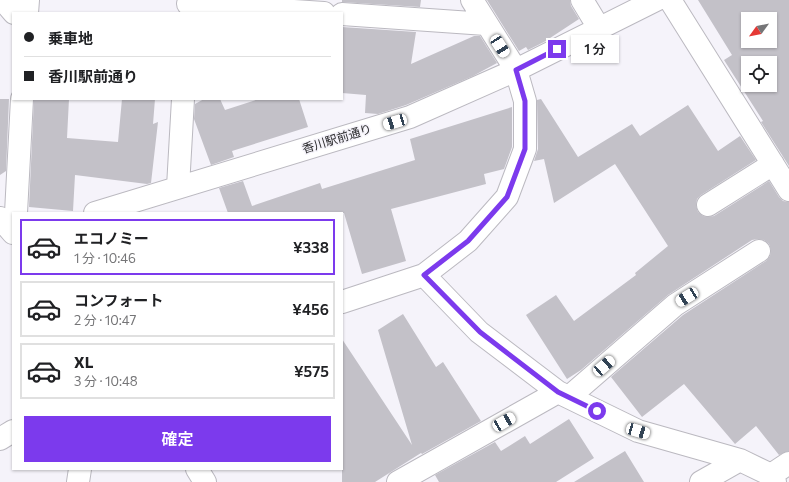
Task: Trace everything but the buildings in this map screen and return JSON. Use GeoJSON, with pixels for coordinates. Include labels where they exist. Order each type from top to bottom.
{"type":"FeatureCollection","features":[{"type":"Feature","properties":{"kind":"street"},"geometry":{"type":"LineString","coordinates":[[3,0],[13,12]]}},
{"type":"Feature","properties":{"kind":"street"},"geometry":{"type":"LineString","coordinates":[[28,0],[28,12]]}},
{"type":"Feature","properties":{"kind":"street"},"geometry":{"type":"LineString","coordinates":[[343,302],[424,275],[468,241],[507,197],[525,149],[525,101],[516,70],[472,0]]}},
{"type":"Feature","properties":{"kind":"street"},"geometry":{"type":"LineString","coordinates":[[582,0],[599,28]]}},
{"type":"Feature","properties":{"kind":"street","name":"香川駅前通り"},"geometry":{"type":"LineString","coordinates":[[98,212],[410,117],[516,70],[656,0]]}},
{"type":"Feature","properties":{"kind":"street"},"geometry":{"type":"LineString","coordinates":[[670,0],[789,190]]}},
{"type":"Feature","properties":{"kind":"street"},"geometry":{"type":"LineString","coordinates":[[188,6],[305,12]]}},
{"type":"Feature","properties":{"kind":"street"},"geometry":{"type":"LineString","coordinates":[[343,14],[486,24]]}},
{"type":"Feature","properties":{"kind":"street"},"geometry":{"type":"LineString","coordinates":[[16,212],[22,100]]}},
{"type":"Feature","properties":{"kind":"street"},"geometry":{"type":"LineString","coordinates":[[178,187],[183,100]]}},
{"type":"Feature","properties":{"kind":"street"},"geometry":{"type":"LineString","coordinates":[[708,205],[773,164]]}},
{"type":"Feature","properties":{"kind":"street"},"geometry":{"type":"LineString","coordinates":[[0,218],[12,233]]}},
{"type":"Feature","properties":{"kind":"street"},"geometry":{"type":"LineString","coordinates":[[0,239],[12,234]]}},
{"type":"Feature","properties":{"kind":"street"},"geometry":{"type":"LineString","coordinates":[[398,482],[563,394],[675,305],[759,251]]}},
{"type":"Feature","properties":{"kind":"street"},"geometry":{"type":"LineString","coordinates":[[424,275],[480,332],[563,394],[638,431],[740,460],[773,478],[789,463]]}},
{"type":"Feature","properties":{"kind":"street"},"geometry":{"type":"LineString","coordinates":[[0,439],[12,432]]}},
{"type":"Feature","properties":{"kind":"street"},"geometry":{"type":"LineString","coordinates":[[701,482],[740,460]]}},
{"type":"Feature","properties":{"kind":"street"},"geometry":{"type":"LineString","coordinates":[[78,482],[80,470]]}},
{"type":"Feature","properties":{"kind":"street"},"geometry":{"type":"LineString","coordinates":[[198,470],[205,482]]}},
{"type":"Feature","properties":{"kind":"route"},"geometry":{"type":"LineString","coordinates":[[557,49],[516,70],[525,101],[525,149],[507,197],[468,241],[424,275],[480,332],[558,392],[597,411]]}}]}
